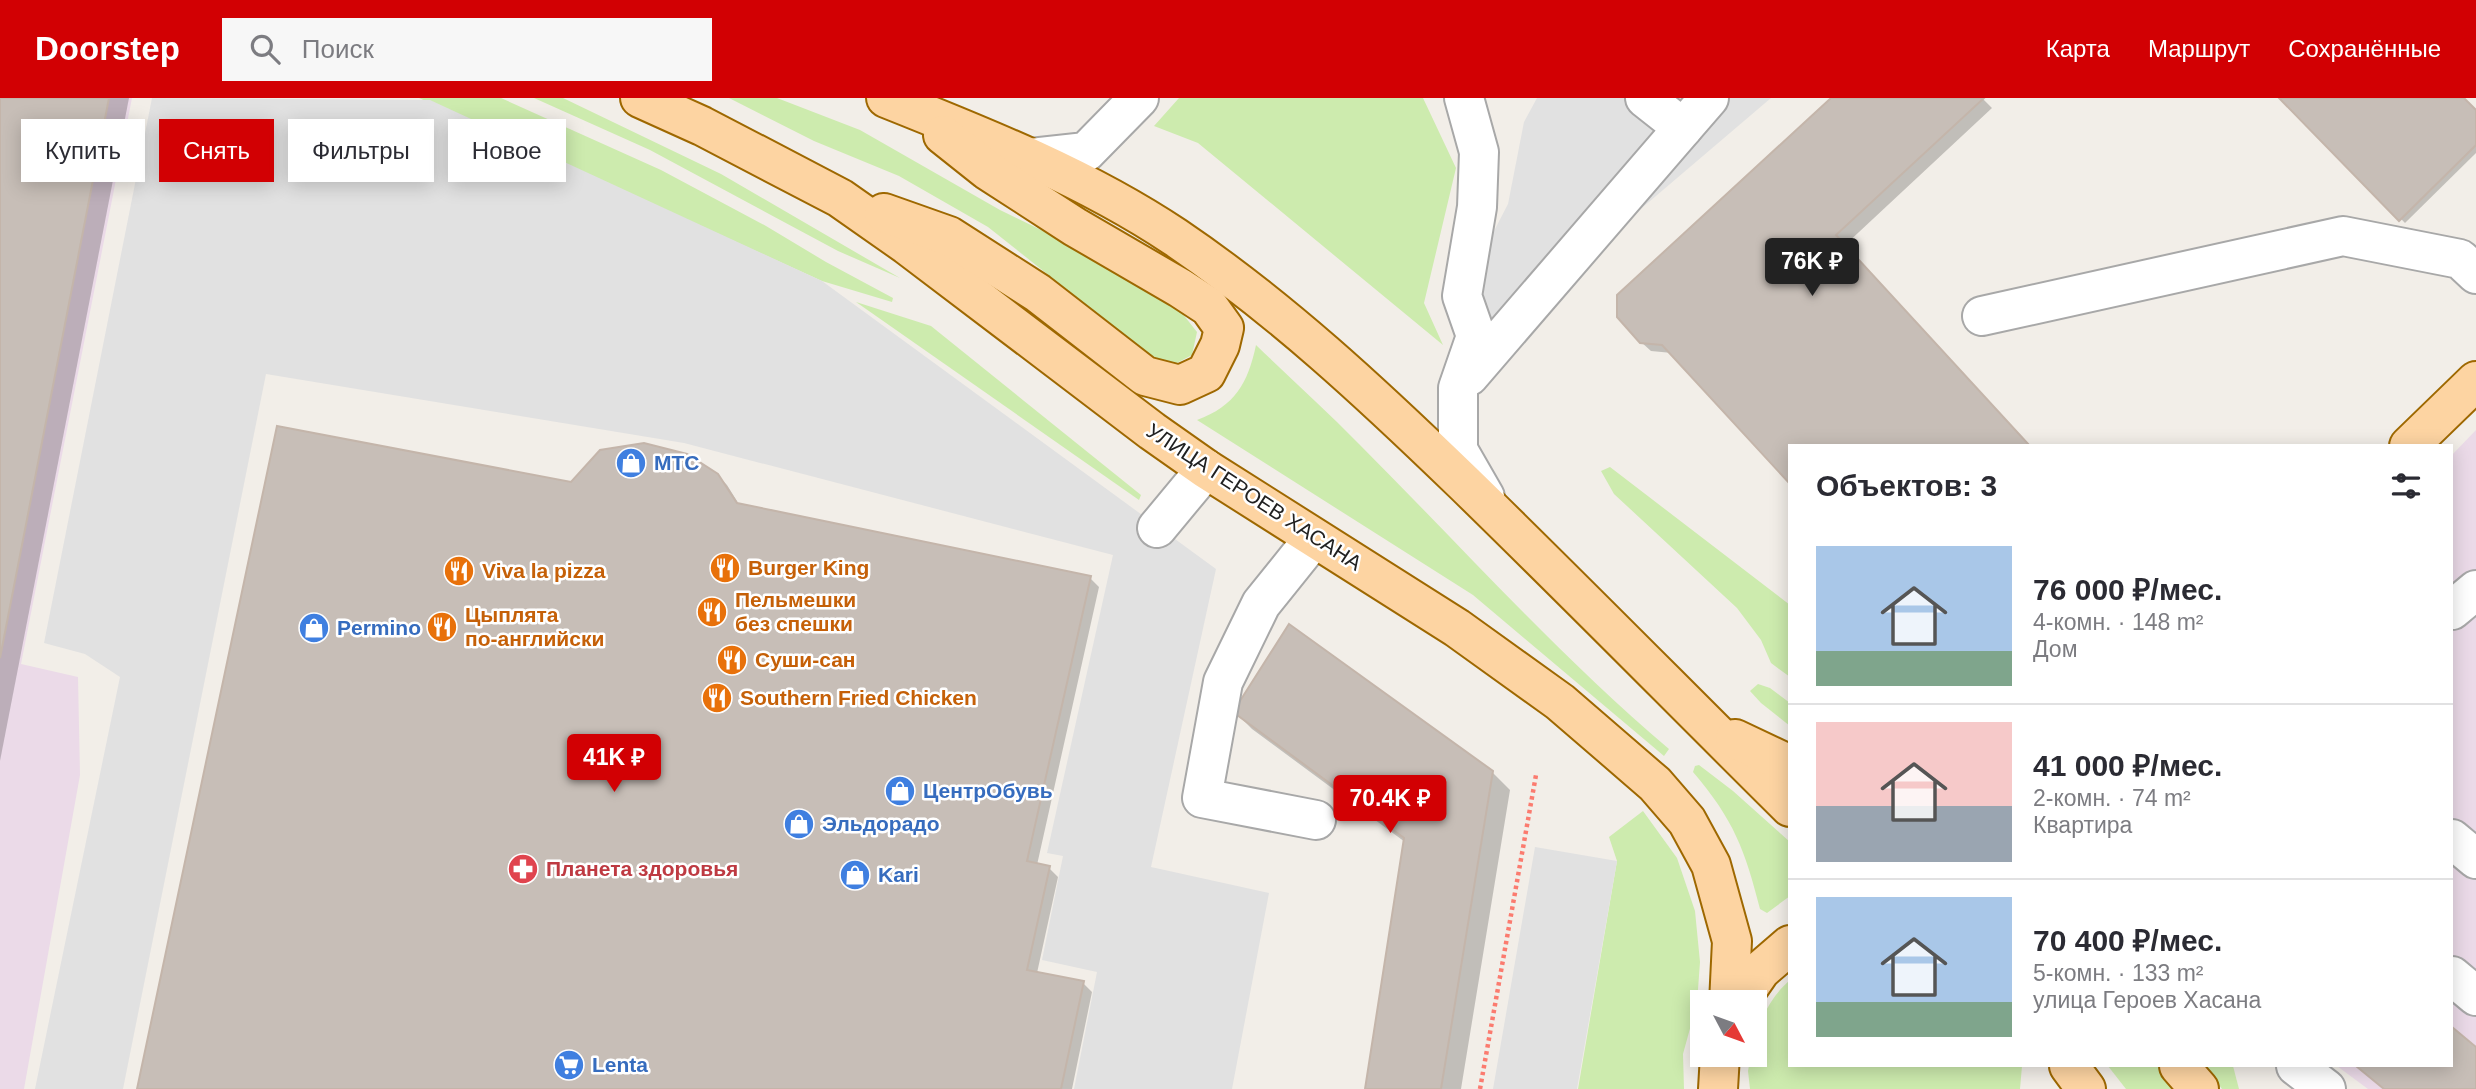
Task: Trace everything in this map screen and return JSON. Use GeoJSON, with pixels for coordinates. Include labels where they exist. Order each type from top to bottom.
{"type":"FeatureCollection","features":[{"type":"Feature","properties":{"kind":"main road","name":"УЛИЦА ГЕРОЕВ ХАСАНА"},"geometry":{"type":"LineString","coordinates":[[640,98],[702,126],[840,198],[1206,469],[1457,628],[1560,702],[1655,783],[1687,821],[1711,866],[1732,941],[1730,990]]}},
{"type":"Feature","properties":{"kind":"main road"},"geometry":{"type":"LineString","coordinates":[[840,198],[949,236],[1038,293],[1145,376],[1180,385],[1206,373],[1220,345],[1224,328],[1209,307],[1074,227],[987,170],[895,101]]}},
{"type":"Feature","properties":{"kind":"main road"},"geometry":{"type":"LineString","coordinates":[[895,101],[1031,158],[1088,187],[1174,236],[1270,307],[1364,387],[1494,512],[1788,805]]}},
{"type":"Feature","properties":{"kind":"main road"},"geometry":{"type":"LineString","coordinates":[[2411,444],[2476,381]]}},
{"type":"Feature","properties":{"kind":"main road"},"geometry":{"type":"LineString","coordinates":[[1709,727],[1788,764]]}},
{"type":"Feature","properties":{"kind":"main road"},"geometry":{"type":"LineString","coordinates":[[1747,990],[1760,970],[1788,946]]}},
{"type":"Feature","properties":{"kind":"main road"},"geometry":{"type":"LineString","coordinates":[[2053,1089],[2054,1067]]}},
{"type":"Feature","properties":{"kind":"main road"},"geometry":{"type":"LineString","coordinates":[[2070,1067],[2086,1089]]}},
{"type":"Feature","properties":{"kind":"main road"},"geometry":{"type":"LineString","coordinates":[[2180,1067],[2199,1089]]}},
{"type":"Feature","properties":{"kind":"main road"},"geometry":{"type":"LineString","coordinates":[[1718,1089],[1719,1068]]}},
{"type":"Feature","properties":{"kind":"lane"},"geometry":{"type":"LineString","coordinates":[[1031,158],[1086,152],[1139,98]]}},
{"type":"Feature","properties":{"kind":"lane"},"geometry":{"type":"LineString","coordinates":[[1464,98],[1479,152],[1477,207],[1462,296],[1476,336],[1458,388],[1458,450],[1494,512]]}},
{"type":"Feature","properties":{"kind":"lane"},"geometry":{"type":"LineString","coordinates":[[1646,98],[1683,128]]}},
{"type":"Feature","properties":{"kind":"lane"},"geometry":{"type":"LineString","coordinates":[[1458,388],[1709,98]]}},
{"type":"Feature","properties":{"kind":"lane"},"geometry":{"type":"LineString","coordinates":[[1982,316],[2343,236],[2460,259],[2476,274]]}},
{"type":"Feature","properties":{"kind":"lane"},"geometry":{"type":"LineString","coordinates":[[1157,528],[1206,469]]}},
{"type":"Feature","properties":{"kind":"lane"},"geometry":{"type":"LineString","coordinates":[[1314,538],[1261,604],[1223,682],[1202,798],[1316,820]]}},
{"type":"Feature","properties":{"kind":"lane"},"geometry":{"type":"LineString","coordinates":[[2453,609],[2476,590]]}},
{"type":"Feature","properties":{"kind":"lane"},"geometry":{"type":"LineString","coordinates":[[2453,840],[2476,859]]}},
{"type":"Feature","properties":{"kind":"lane"},"geometry":{"type":"LineString","coordinates":[[2453,977],[2476,996]]}},
{"type":"Feature","properties":{"kind":"lane"},"geometry":{"type":"LineString","coordinates":[[2297,1067],[2326,1089]]}},
{"type":"Feature","properties":{"kind":"path"},"geometry":{"type":"LineString","coordinates":[[1480,1089],[1536,775]]}},
{"type":"Feature","properties":{"kind":"shaded area"},"geometry":{"type":"Polygon","coordinates":[[[0,98],[132,98],[128,119],[21,119],[21,182],[116,182],[21,664],[78,677],[80,775],[24,1089],[0,1089],[0,98]]]}},
{"type":"Feature","properties":{"kind":"shaded area"},"geometry":{"type":"Polygon","coordinates":[[[152,98],[430,100],[471,119],[448,119],[448,182],[566,182],[566,163],[822,281],[1216,569],[1151,867],[1269,893],[1232,1089],[1074,1089],[1097,972],[1042,960],[1063,856],[1047,853],[1113,555],[684,443],[266,374],[123,1089],[35,1089],[120,677],[85,654],[44,643],[135,182],[145,182],[145,133],[152,98]]]}},
{"type":"Feature","properties":{"kind":"shaded area"},"geometry":{"type":"Polygon","coordinates":[[[1537,98],[1771,98],[1501,328],[1465,287],[1508,204],[1524,122],[1537,98]]]}},
{"type":"Feature","properties":{"kind":"shaded area"},"geometry":{"type":"Polygon","coordinates":[[[2476,430],[2476,1089],[2368,1089],[2338,1067],[2453,1067],[2453,454],[2476,430]]]}},
{"type":"Feature","properties":{"kind":"shaded area"},"geometry":{"type":"Polygon","coordinates":[[[1535,847],[1617,861],[1577,1089],[1493,1089],[1535,847]]]}},
{"type":"Feature","properties":{"kind":"green space"},"geometry":{"type":"Polygon","coordinates":[[[419,98],[501,98],[548,119],[465,119],[419,98]]]}},
{"type":"Feature","properties":{"kind":"green space"},"geometry":{"type":"Polygon","coordinates":[[[534,98],[563,98],[721,174],[900,278],[838,251],[650,150],[534,98]]]}},
{"type":"Feature","properties":{"kind":"green space"},"geometry":{"type":"Polygon","coordinates":[[[729,98],[777,98],[860,130],[1000,210],[1080,249],[1178,308],[1197,332],[1192,355],[1173,365],[1148,354],[988,227],[899,176],[814,141],[729,98]]]}},
{"type":"Feature","properties":{"kind":"green space"},"geometry":{"type":"Polygon","coordinates":[[[1179,98],[1423,98],[1456,168],[1424,303],[1443,345],[1198,143],[1154,126],[1179,98]]]}},
{"type":"Feature","properties":{"kind":"green space"},"geometry":{"type":"Polygon","coordinates":[[[566,127],[661,170],[766,226],[893,298],[892,302],[822,281],[566,165],[566,127]]]}},
{"type":"Feature","properties":{"kind":"green space"},"geometry":{"type":"Polygon","coordinates":[[[856,302],[931,326],[1141,495],[1139,500],[856,302]]]}},
{"type":"Feature","properties":{"kind":"green space"},"geometry":{"type":"Polygon","coordinates":[[[1256,345],[1346,431],[1549,638],[1669,749],[1664,756],[1473,595],[1197,420],[1221,408],[1238,391],[1249,371],[1256,345]]]}},
{"type":"Feature","properties":{"kind":"green space"},"geometry":{"type":"Polygon","coordinates":[[[1610,467],[1788,603],[1788,676],[1771,663],[1761,640],[1737,608],[1614,494],[1601,471],[1610,467]]]}},
{"type":"Feature","properties":{"kind":"green space"},"geometry":{"type":"Polygon","coordinates":[[[1758,684],[1770,688],[1788,702],[1788,724],[1761,703],[1750,691],[1758,684]]]}},
{"type":"Feature","properties":{"kind":"green space"},"geometry":{"type":"Polygon","coordinates":[[[1699,765],[1733,791],[1788,840],[1788,897],[1767,913],[1760,909],[1736,836],[1719,805],[1693,772],[1695,766],[1699,765]]]}},
{"type":"Feature","properties":{"kind":"green space"},"geometry":{"type":"Polygon","coordinates":[[[1643,811],[1677,858],[1695,911],[1700,962],[1698,990],[1690,990],[1690,1028],[1683,1054],[1684,1089],[1578,1089],[1617,861],[1609,837],[1643,811]]]}},
{"type":"Feature","properties":{"kind":"green space"},"geometry":{"type":"Polygon","coordinates":[[[1788,982],[1788,1067],[2022,1067],[2020,1089],[1750,1089],[1749,1068],[1768,1068],[1768,1007],[1788,982]]]}},
{"type":"Feature","properties":{"kind":"green space"},"geometry":{"type":"Polygon","coordinates":[[[2109,1067],[2162,1067],[2178,1089],[2126,1089],[2109,1067]]]}},
{"type":"Feature","properties":{"kind":"green space"},"geometry":{"type":"Polygon","coordinates":[[[2206,1067],[2233,1067],[2239,1089],[2222,1089],[2206,1067]]]}},
{"type":"Feature","properties":{"kind":"building"},"geometry":{"type":"Polygon","coordinates":[[[0,98],[109,98],[105,119],[21,119],[21,182],[93,182],[0,658],[0,98]]]}},
{"type":"Feature","properties":{"kind":"building"},"geometry":{"type":"Polygon","coordinates":[[[1831,98],[1984,98],[1836,235],[2028,444],[1788,444],[1788,482],[1662,345],[1640,343],[1617,317],[1617,295],[1831,98]]]}},
{"type":"Feature","properties":{"kind":"building"},"geometry":{"type":"Polygon","coordinates":[[[2279,98],[2464,98],[2476,110],[2476,145],[2399,221],[2279,98]]]}},
{"type":"Feature","properties":{"kind":"building"},"geometry":{"type":"Polygon","coordinates":[[[277,426],[571,482],[600,450],[644,443],[687,454],[718,474],[737,503],[1091,576],[1027,861],[1050,866],[1027,970],[1084,981],[1061,1089],[137,1089],[277,426]]]}},
{"type":"Feature","properties":{"kind":"building"},"geometry":{"type":"Polygon","coordinates":[[[1289,624],[1493,771],[1441,1089],[1365,1089],[1404,838],[1233,712],[1289,624]]]}},
{"type":"Feature","properties":{"kind":"building"},"geometry":{"type":"Polygon","coordinates":[[[2453,1028],[2476,1047],[2476,1089],[2384,1089],[2357,1067],[2453,1067],[2453,1028]]]}},
{"type":"Feature","properties":{"kind":"place","name":"МТС"},"geometry":{"type":"Point","coordinates":[631,463]}},
{"type":"Feature","properties":{"kind":"place","name":"Burger King"},"geometry":{"type":"Point","coordinates":[725,568]}},
{"type":"Feature","properties":{"kind":"place","name":"Viva la pizza"},"geometry":{"type":"Point","coordinates":[459,571]}},
{"type":"Feature","properties":{"kind":"place","name":"Пельмешки без спешки"},"geometry":{"type":"Point","coordinates":[712,612]}},
{"type":"Feature","properties":{"kind":"place","name":"Цыплята по-английски"},"geometry":{"type":"Point","coordinates":[442,627]}},
{"type":"Feature","properties":{"kind":"place","name":"Permino"},"geometry":{"type":"Point","coordinates":[314,628]}},
{"type":"Feature","properties":{"kind":"place","name":"Суши-сан"},"geometry":{"type":"Point","coordinates":[732,660]}},
{"type":"Feature","properties":{"kind":"place","name":"Southern Fried Chicken"},"geometry":{"type":"Point","coordinates":[717,698]}},
{"type":"Feature","properties":{"kind":"place","name":"ЦентрОбувь"},"geometry":{"type":"Point","coordinates":[900,791]}},
{"type":"Feature","properties":{"kind":"place","name":"Эльдорадо"},"geometry":{"type":"Point","coordinates":[799,824]}},
{"type":"Feature","properties":{"kind":"place","name":"Планета здоровья"},"geometry":{"type":"Point","coordinates":[523,869]}},
{"type":"Feature","properties":{"kind":"place","name":"Kari"},"geometry":{"type":"Point","coordinates":[855,875]}},
{"type":"Feature","properties":{"kind":"place","name":"Lenta"},"geometry":{"type":"Point","coordinates":[569,1065]}}]}
